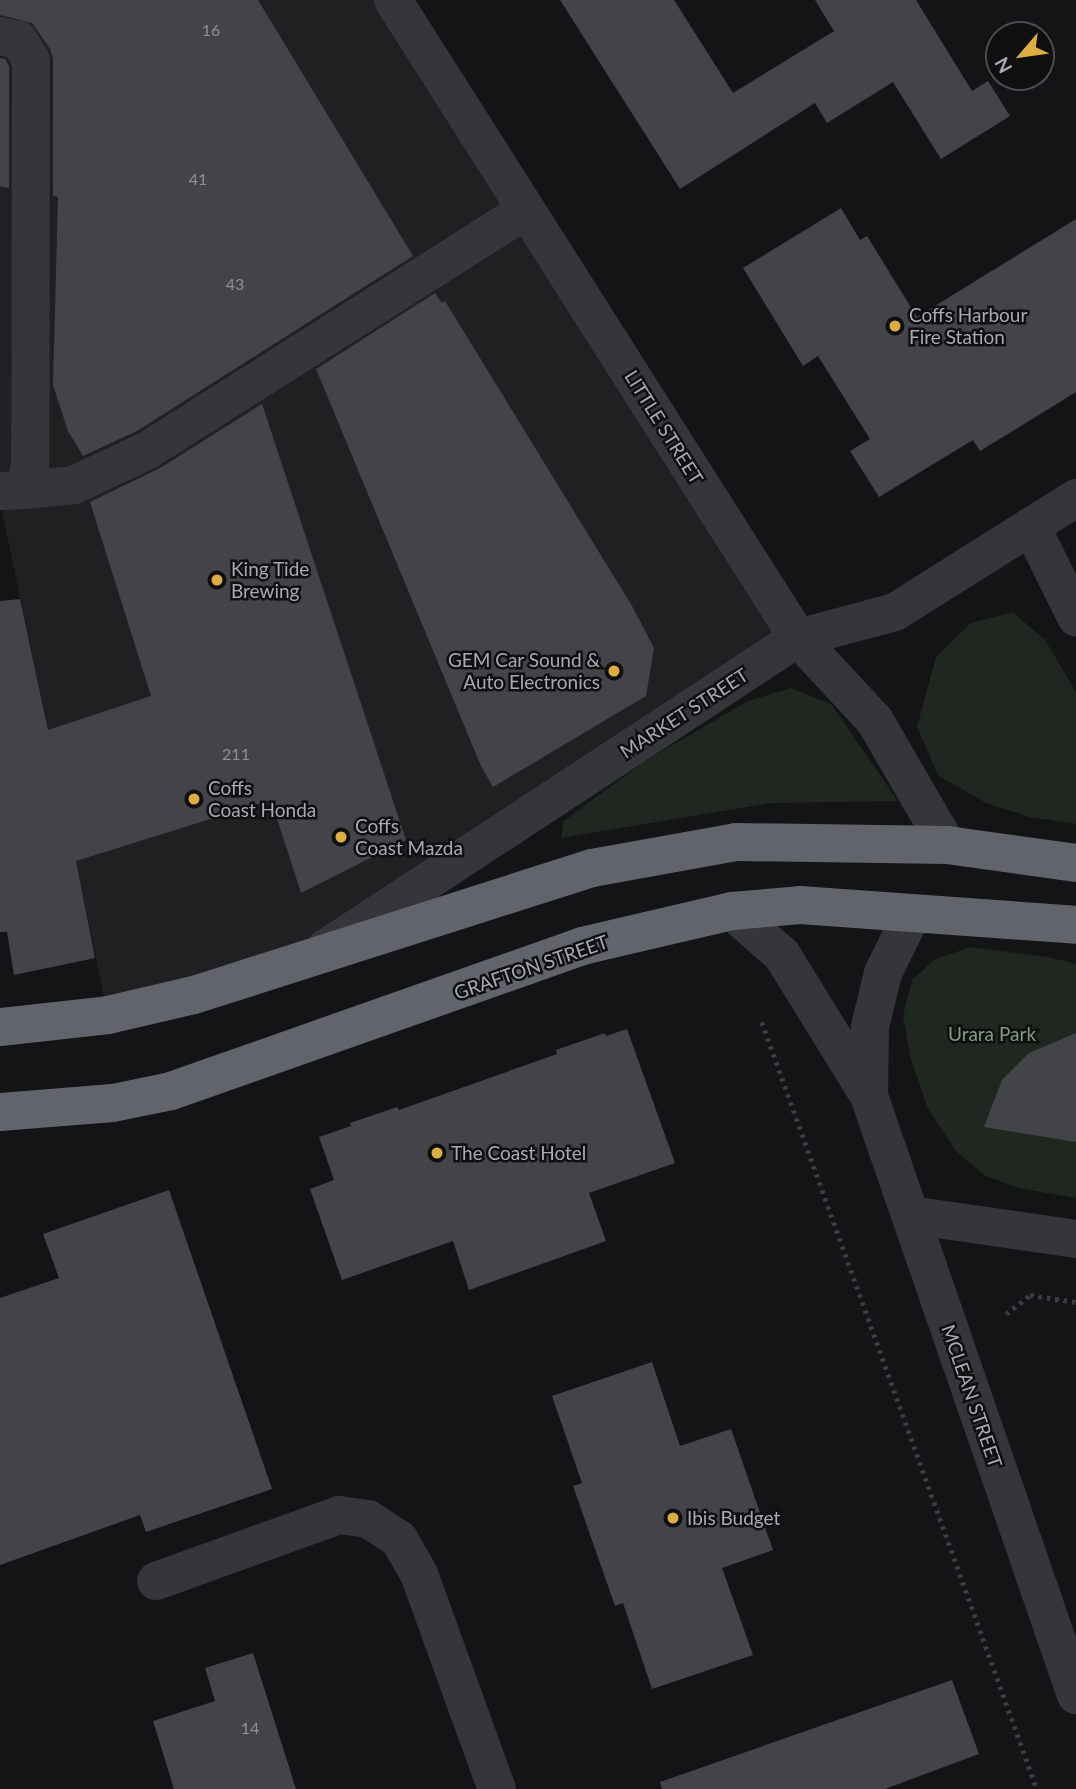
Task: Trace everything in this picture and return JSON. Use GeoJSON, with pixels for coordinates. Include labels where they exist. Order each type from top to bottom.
{"type":"FeatureCollection","features":[{"type":"Feature","properties":{"kind":"highway"},"geometry":{"type":"LineString","coordinates":[[0,1027],[108,1015],[194,995],[592,868],[736,842],[947,845],[1076,863]]}},
{"type":"Feature","properties":{"kind":"highway","name":"GRAFTON STREET"},"geometry":{"type":"LineString","coordinates":[[1,1113],[113,1103],[171,1091],[582,946],[732,911],[800,905],[1076,925]]}},
{"type":"Feature","properties":{"kind":"street","name":"LITTLE STREET"},"geometry":{"type":"LineString","coordinates":[[393,0],[798,638],[875,722],[947,845]]}},
{"type":"Feature","properties":{"kind":"street"},"geometry":{"type":"LineString","coordinates":[[0,36],[19,40],[31,60],[30,463],[13,491]]}},
{"type":"Feature","properties":{"kind":"street"},"geometry":{"type":"LineString","coordinates":[[13,491],[74,485],[148,450],[526,210]]}},
{"type":"Feature","properties":{"kind":"street","name":"MARKET STREET"},"geometry":{"type":"LineString","coordinates":[[307,960],[798,638],[895,612],[1076,498]]}},
{"type":"Feature","properties":{"kind":"street"},"geometry":{"type":"LineString","coordinates":[[1031,526],[1076,617]]}},
{"type":"Feature","properties":{"kind":"street","name":"MCLEAN STREET"},"geometry":{"type":"LineString","coordinates":[[732,911],[782,955],[869,1096],[1076,1695]]}},
{"type":"Feature","properties":{"kind":"street","name":"MCLEAN STREET"},"geometry":{"type":"LineString","coordinates":[[869,1096],[870,1027],[883,973],[912,914]]}},
{"type":"Feature","properties":{"kind":"street"},"geometry":{"type":"LineString","coordinates":[[910,1215],[1076,1239]]}},
{"type":"Feature","properties":{"kind":"street"},"geometry":{"type":"LineString","coordinates":[[156,1581],[339,1515],[368,1519],[399,1539],[419,1574],[497,1789]]}},
{"type":"Feature","properties":{"kind":"path"},"geometry":{"type":"LineString","coordinates":[[758,1011],[1037,1789]]}},
{"type":"Feature","properties":{"kind":"path"},"geometry":{"type":"LineString","coordinates":[[1006,1314],[1030,1295],[1076,1302]]}},
{"type":"Feature","properties":{"kind":"shaded area"},"geometry":{"type":"Polygon","coordinates":[[[0,0],[393,0],[798,638],[307,960],[108,1015],[0,502],[0,0]]]}},
{"type":"Feature","properties":{"kind":"green space"},"geometry":{"type":"Polygon","coordinates":[[[1013,612],[1045,640],[1076,692],[1076,824],[1030,817],[986,803],[938,775],[917,727],[936,657],[971,623],[1013,612]]]}},
{"type":"Feature","properties":{"kind":"green space"},"geometry":{"type":"Polygon","coordinates":[[[791,688],[831,704],[898,801],[771,803],[561,838],[564,821],[645,761],[748,701],[791,688]]]}},
{"type":"Feature","properties":{"kind":"green space","name":"Urara Park"},"geometry":{"type":"Polygon","coordinates":[[[970,947],[1048,957],[1076,964],[1076,1198],[1018,1188],[984,1175],[956,1151],[928,1109],[911,1059],[903,1016],[912,980],[934,960],[970,947]]]}},
{"type":"Feature","properties":{"kind":"building"},"geometry":{"type":"Polygon","coordinates":[[[0,0],[258,0],[413,256],[137,431],[83,456],[68,431],[53,385],[58,197],[53,196],[53,59],[50,49],[32,23],[0,15],[0,0]]]}},
{"type":"Feature","properties":{"kind":"building"},"geometry":{"type":"Polygon","coordinates":[[[560,0],[674,0],[733,93],[834,31],[815,0],[916,0],[972,91],[985,83],[985,91],[994,91],[1010,116],[941,159],[893,82],[827,123],[815,103],[680,189],[560,0]]]}},
{"type":"Feature","properties":{"kind":"building"},"geometry":{"type":"Polygon","coordinates":[[[0,58],[5,59],[9,66],[9,188],[0,186],[0,58]]]}},
{"type":"Feature","properties":{"kind":"building"},"geometry":{"type":"Polygon","coordinates":[[[841,208],[860,240],[867,236],[917,317],[1076,219],[1076,392],[980,451],[973,440],[879,497],[850,451],[870,439],[818,356],[803,366],[743,268],[841,208]]]}},
{"type":"Feature","properties":{"kind":"building"},"geometry":{"type":"Polygon","coordinates":[[[435,293],[442,303],[445,301],[632,606],[654,648],[646,696],[493,787],[481,766],[316,369],[435,293]]]}},
{"type":"Feature","properties":{"kind":"building"},"geometry":{"type":"Polygon","coordinates":[[[262,404],[406,840],[301,893],[271,800],[76,861],[95,958],[14,975],[7,932],[0,932],[0,601],[20,599],[48,730],[151,696],[90,502],[160,468],[262,404]]]}},
{"type":"Feature","properties":{"kind":"building","name":"The Coast Hotel"},"geometry":{"type":"Polygon","coordinates":[[[627,1029],[675,1163],[589,1193],[606,1241],[469,1290],[453,1241],[342,1280],[310,1189],[334,1180],[319,1137],[351,1126],[350,1123],[397,1107],[399,1110],[557,1054],[556,1050],[605,1033],[606,1036],[627,1029]]]}},
{"type":"Feature","properties":{"kind":"building"},"geometry":{"type":"Polygon","coordinates":[[[1076,1033],[1076,1142],[984,1127],[1002,1080],[1029,1053],[1076,1033]]]}},
{"type":"Feature","properties":{"kind":"building"},"geometry":{"type":"Polygon","coordinates":[[[169,1190],[272,1489],[146,1532],[140,1515],[0,1565],[0,1298],[59,1278],[43,1234],[169,1190]]]}},
{"type":"Feature","properties":{"kind":"building","name":"Ibis Budget"},"geometry":{"type":"Polygon","coordinates":[[[652,1362],[680,1446],[731,1429],[773,1550],[722,1568],[753,1655],[652,1689],[623,1603],[615,1606],[573,1486],[582,1483],[552,1396],[652,1362]]]}},
{"type":"Feature","properties":{"kind":"building"},"geometry":{"type":"Polygon","coordinates":[[[253,1653],[296,1789],[174,1789],[153,1721],[215,1701],[205,1668],[253,1653]]]}},
{"type":"Feature","properties":{"kind":"building"},"geometry":{"type":"Polygon","coordinates":[[[952,1680],[979,1754],[885,1789],[662,1789],[660,1782],[952,1680]]]}},
{"type":"Feature","properties":{"kind":"place","name":"Coffs Harbour Fire Station"},"geometry":{"type":"Point","coordinates":[895,326]}},
{"type":"Feature","properties":{"kind":"place","name":"King Tide Brewing"},"geometry":{"type":"Point","coordinates":[217,580]}},
{"type":"Feature","properties":{"kind":"place","name":"GEM Car Sound & Auto Electronics"},"geometry":{"type":"Point","coordinates":[614,671]}},
{"type":"Feature","properties":{"kind":"place","name":"Coffs Coast Honda"},"geometry":{"type":"Point","coordinates":[194,799]}},
{"type":"Feature","properties":{"kind":"place","name":"Coffs Coast Mazda"},"geometry":{"type":"Point","coordinates":[341,837]}},
{"type":"Feature","properties":{"kind":"place","name":"The Coast Hotel"},"geometry":{"type":"Point","coordinates":[437,1153]}},
{"type":"Feature","properties":{"kind":"place","name":"Ibis Budget"},"geometry":{"type":"Point","coordinates":[673,1518]}}]}
